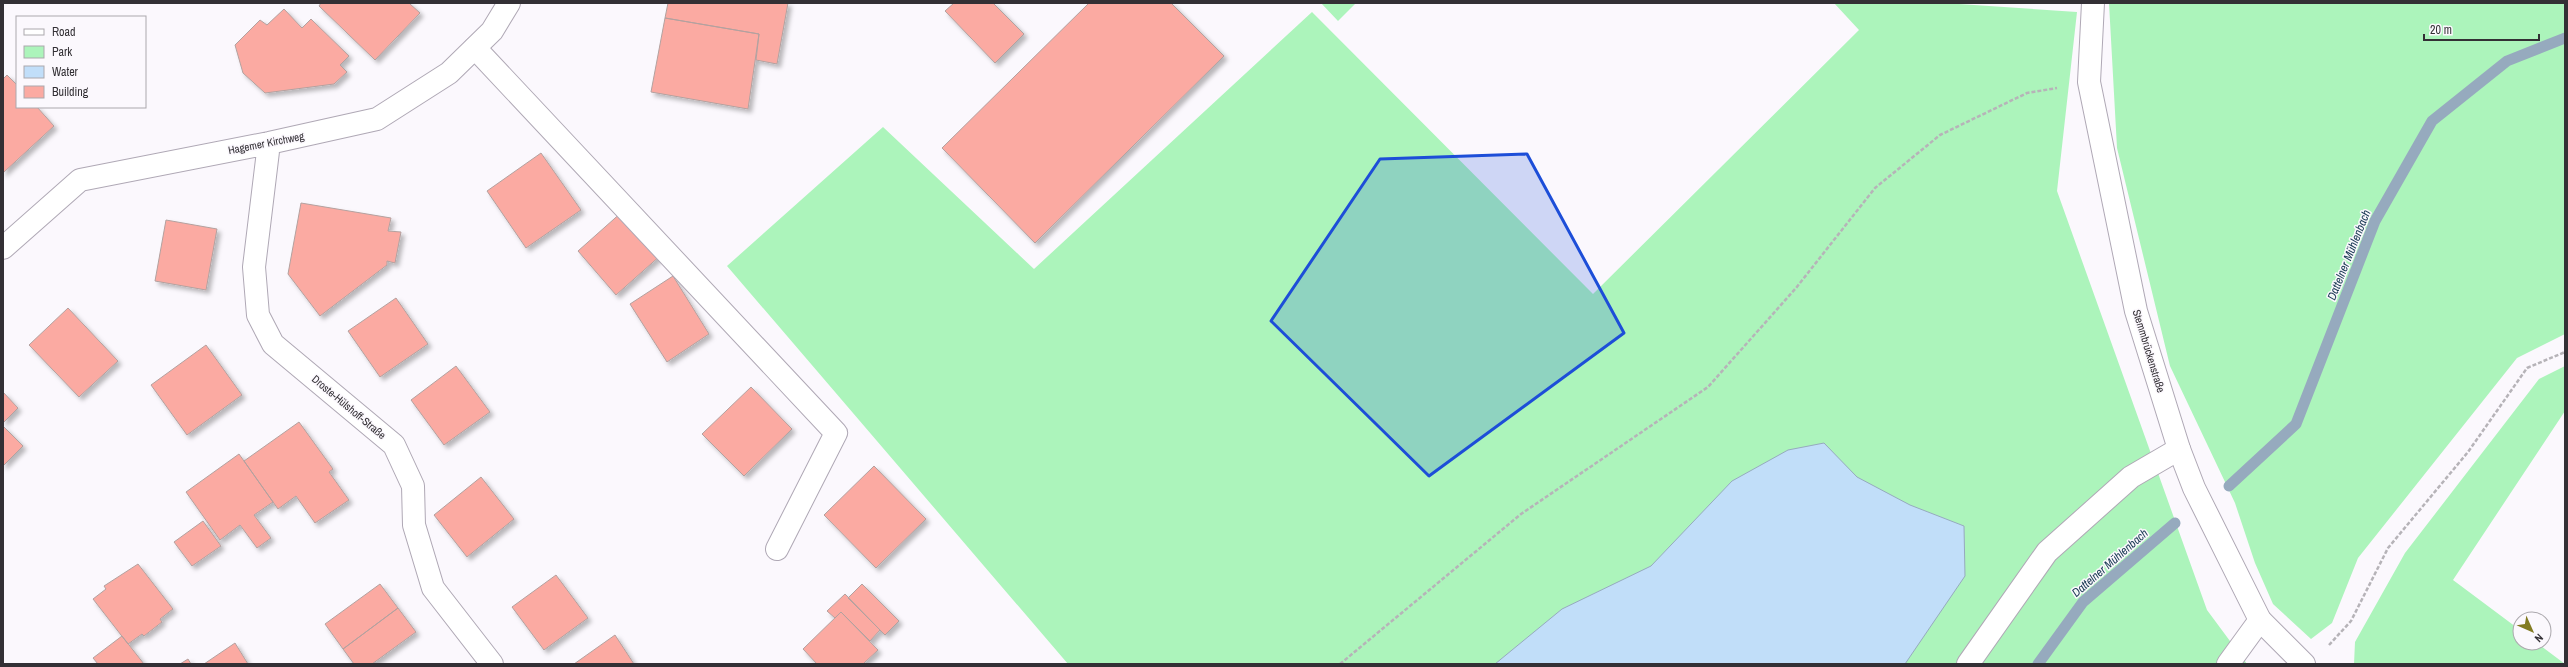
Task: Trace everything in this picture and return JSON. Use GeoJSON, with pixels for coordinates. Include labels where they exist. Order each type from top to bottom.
{"type":"FeatureCollection","features":[{"type":"Feature","properties":{"kind":"street","name":"Hagemer Kirchweg"},"geometry":{"type":"LineString","coordinates":[[3,248],[80,180],[269,143],[377,119],[449,72],[492,31],[509,3]]}},
{"type":"Feature","properties":{"kind":"street","name":"Stemmbrückenstraße"},"geometry":{"type":"LineString","coordinates":[[2093,3],[2089,82],[2136,311],[2179,449],[2194,488],[2260,620],[2304,664]]}},
{"type":"Feature","properties":{"kind":"street"},"geometry":{"type":"LineString","coordinates":[[475,48],[836,432],[777,549]]}},
{"type":"Feature","properties":{"kind":"street","name":"Droste-Hülshoff-Straße"},"geometry":{"type":"LineString","coordinates":[[269,143],[254,267],[258,315],[273,344],[394,445],[413,486],[414,525],[433,588],[492,664]]}},
{"type":"Feature","properties":{"kind":"street"},"geometry":{"type":"LineString","coordinates":[[1968,664],[2047,552],[2131,477],[2179,449]]}},
{"type":"Feature","properties":{"kind":"street"},"geometry":{"type":"LineString","coordinates":[[2228,664],[2260,620]]}},
{"type":"Feature","properties":{"kind":"path"},"geometry":{"type":"LineString","coordinates":[[1340,664],[1521,514],[1708,387],[1796,288],[1875,188],[1940,135],[2027,93],[2089,82]]}},
{"type":"Feature","properties":{"kind":"path"},"geometry":{"type":"LineString","coordinates":[[2326,648],[2351,621],[2388,548],[2468,452],[2527,368],[2565,352]]}},
{"type":"Feature","properties":{"kind":"highlighted area"},"geometry":{"type":"Polygon","coordinates":[[[1527,154],[1624,333],[1429,476],[1271,321],[1380,159],[1527,154]]]}},
{"type":"Feature","properties":{"kind":"green space"},"geometry":{"type":"Polygon","coordinates":[[[1321,3],[1356,3],[1338,21],[1321,3]]]}},
{"type":"Feature","properties":{"kind":"green space"},"geometry":{"type":"Polygon","coordinates":[[[1834,3],[1944,3],[2077,12],[2057,191],[2207,610],[2247,664],[1068,664],[727,266],[883,127],[1034,269],[1312,12],[1593,294],[1859,30],[1834,3]]]}},
{"type":"Feature","properties":{"kind":"green space"},"geometry":{"type":"Polygon","coordinates":[[[2109,3],[2565,3],[2565,334],[2517,358],[2358,558],[2332,623],[2311,639],[2273,604],[2255,563],[2235,503],[2170,366],[2117,148],[2109,3]]]}},
{"type":"Feature","properties":{"kind":"green space"},"geometry":{"type":"Polygon","coordinates":[[[2565,366],[2565,411],[2453,580],[2512,624],[2512,651],[2548,651],[2565,664],[2354,664],[2355,642],[2405,553],[2539,379],[2565,366]]]}},
{"type":"Feature","properties":{"kind":"water"},"geometry":{"type":"Polygon","coordinates":[[[1824,443],[1857,477],[1910,505],[1964,526],[1965,576],[1905,664],[1495,664],[1562,609],[1651,566],[1732,481],[1788,450],[1824,443]]]}},
{"type":"Feature","properties":{"kind":"building"},"geometry":{"type":"Polygon","coordinates":[[[321,3],[409,3],[420,13],[375,60],[319,6],[321,3]]]}},
{"type":"Feature","properties":{"kind":"building"},"geometry":{"type":"Polygon","coordinates":[[[668,3],[788,3],[777,64],[756,60],[759,34],[665,18],[668,3]]]}},
{"type":"Feature","properties":{"kind":"building"},"geometry":{"type":"Polygon","coordinates":[[[954,3],[993,3],[1024,34],[995,63],[945,11],[954,3]]]}},
{"type":"Feature","properties":{"kind":"building"},"geometry":{"type":"Polygon","coordinates":[[[1089,3],[1171,3],[1224,56],[1035,243],[942,148],[1089,3]]]}},
{"type":"Feature","properties":{"kind":"building"},"geometry":{"type":"Polygon","coordinates":[[[284,9],[302,28],[311,19],[349,56],[340,65],[347,72],[334,84],[265,93],[243,73],[235,45],[260,20],[267,25],[284,9]]]}},
{"type":"Feature","properties":{"kind":"building"},"geometry":{"type":"Polygon","coordinates":[[[665,18],[759,34],[748,109],[651,92],[665,18]]]}},
{"type":"Feature","properties":{"kind":"building"},"geometry":{"type":"Polygon","coordinates":[[[7,75],[16,84],[16,108],[38,108],[54,126],[3,173],[3,79],[7,75]]]}},
{"type":"Feature","properties":{"kind":"building"},"geometry":{"type":"Polygon","coordinates":[[[541,153],[581,210],[526,248],[487,191],[541,153]]]}},
{"type":"Feature","properties":{"kind":"building"},"geometry":{"type":"Polygon","coordinates":[[[301,203],[391,218],[388,231],[401,232],[395,263],[387,261],[387,265],[320,316],[288,274],[301,203]]]}},
{"type":"Feature","properties":{"kind":"building"},"geometry":{"type":"Polygon","coordinates":[[[623,211],[661,255],[616,295],[578,251],[623,211]]]}},
{"type":"Feature","properties":{"kind":"building"},"geometry":{"type":"Polygon","coordinates":[[[166,220],[217,229],[206,290],[155,281],[166,220]]]}},
{"type":"Feature","properties":{"kind":"building"},"geometry":{"type":"Polygon","coordinates":[[[673,276],[709,334],[667,362],[630,304],[673,276]]]}},
{"type":"Feature","properties":{"kind":"building"},"geometry":{"type":"Polygon","coordinates":[[[396,298],[428,344],[380,377],[348,331],[396,298]]]}},
{"type":"Feature","properties":{"kind":"building"},"geometry":{"type":"Polygon","coordinates":[[[68,308],[118,361],[79,397],[29,345],[68,308]]]}},
{"type":"Feature","properties":{"kind":"building"},"geometry":{"type":"Polygon","coordinates":[[[206,345],[242,395],[187,435],[151,385],[206,345]]]}},
{"type":"Feature","properties":{"kind":"building"},"geometry":{"type":"Polygon","coordinates":[[[456,366],[490,412],[444,445],[411,400],[456,366]]]}},
{"type":"Feature","properties":{"kind":"building"},"geometry":{"type":"Polygon","coordinates":[[[751,387],[792,429],[744,476],[702,434],[751,387]]]}},
{"type":"Feature","properties":{"kind":"building"},"geometry":{"type":"Polygon","coordinates":[[[3,392],[18,408],[3,423],[3,392]]]}},
{"type":"Feature","properties":{"kind":"building"},"geometry":{"type":"Polygon","coordinates":[[[299,422],[333,469],[329,472],[349,500],[315,523],[296,496],[278,509],[244,461],[299,422]]]}},
{"type":"Feature","properties":{"kind":"building"},"geometry":{"type":"Polygon","coordinates":[[[3,426],[23,446],[3,466],[3,426]]]}},
{"type":"Feature","properties":{"kind":"building"},"geometry":{"type":"Polygon","coordinates":[[[239,454],[273,502],[254,515],[271,538],[257,548],[240,525],[220,540],[186,492],[239,454]]]}},
{"type":"Feature","properties":{"kind":"building"},"geometry":{"type":"Polygon","coordinates":[[[874,466],[926,519],[876,568],[824,515],[874,466]]]}},
{"type":"Feature","properties":{"kind":"building"},"geometry":{"type":"Polygon","coordinates":[[[481,477],[514,519],[467,557],[434,515],[481,477]]]}},
{"type":"Feature","properties":{"kind":"building"},"geometry":{"type":"Polygon","coordinates":[[[203,521],[221,546],[192,566],[174,542],[203,521]]]}},
{"type":"Feature","properties":{"kind":"building"},"geometry":{"type":"Polygon","coordinates":[[[138,564],[173,609],[160,619],[162,622],[144,636],[142,634],[128,644],[93,599],[106,589],[104,586],[138,564]]]}},
{"type":"Feature","properties":{"kind":"building"},"geometry":{"type":"Polygon","coordinates":[[[556,575],[588,618],[544,650],[512,607],[556,575]]]}},
{"type":"Feature","properties":{"kind":"building"},"geometry":{"type":"Polygon","coordinates":[[[380,584],[398,608],[343,649],[325,624],[380,584]]]}},
{"type":"Feature","properties":{"kind":"building"},"geometry":{"type":"Polygon","coordinates":[[[862,584],[899,621],[885,635],[848,598],[862,584]]]}},
{"type":"Feature","properties":{"kind":"building"},"geometry":{"type":"Polygon","coordinates":[[[845,594],[880,630],[870,641],[841,612],[835,618],[827,611],[845,594]]]}},
{"type":"Feature","properties":{"kind":"building"},"geometry":{"type":"Polygon","coordinates":[[[398,608],[416,632],[372,664],[354,664],[343,649],[398,608]]]}},
{"type":"Feature","properties":{"kind":"building"},"geometry":{"type":"Polygon","coordinates":[[[841,612],[878,650],[863,664],[817,664],[803,649],[841,612]]]}},
{"type":"Feature","properties":{"kind":"building"},"geometry":{"type":"Polygon","coordinates":[[[615,635],[634,664],[574,664],[615,635]]]}},
{"type":"Feature","properties":{"kind":"building"},"geometry":{"type":"Polygon","coordinates":[[[122,636],[144,664],[98,664],[93,658],[122,636]]]}},
{"type":"Feature","properties":{"kind":"building"},"geometry":{"type":"Polygon","coordinates":[[[235,643],[248,664],[204,664],[235,643]]]}},
{"type":"Feature","properties":{"kind":"building"},"geometry":{"type":"Polygon","coordinates":[[[188,659],[191,664],[180,664],[188,659]]]}},
{"type":"Feature","properties":{"kind":"waterway","name":"Dattelner Mühlenbach"},"geometry":{"type":"LineString","coordinates":[[2229,486],[2296,424],[2375,221],[2432,121],[2507,61],[2565,38]]}},
{"type":"Feature","properties":{"kind":"waterway","name":"Dattelner Mühlenbach"},"geometry":{"type":"LineString","coordinates":[[2038,664],[2083,602],[2175,523]]}}]}
